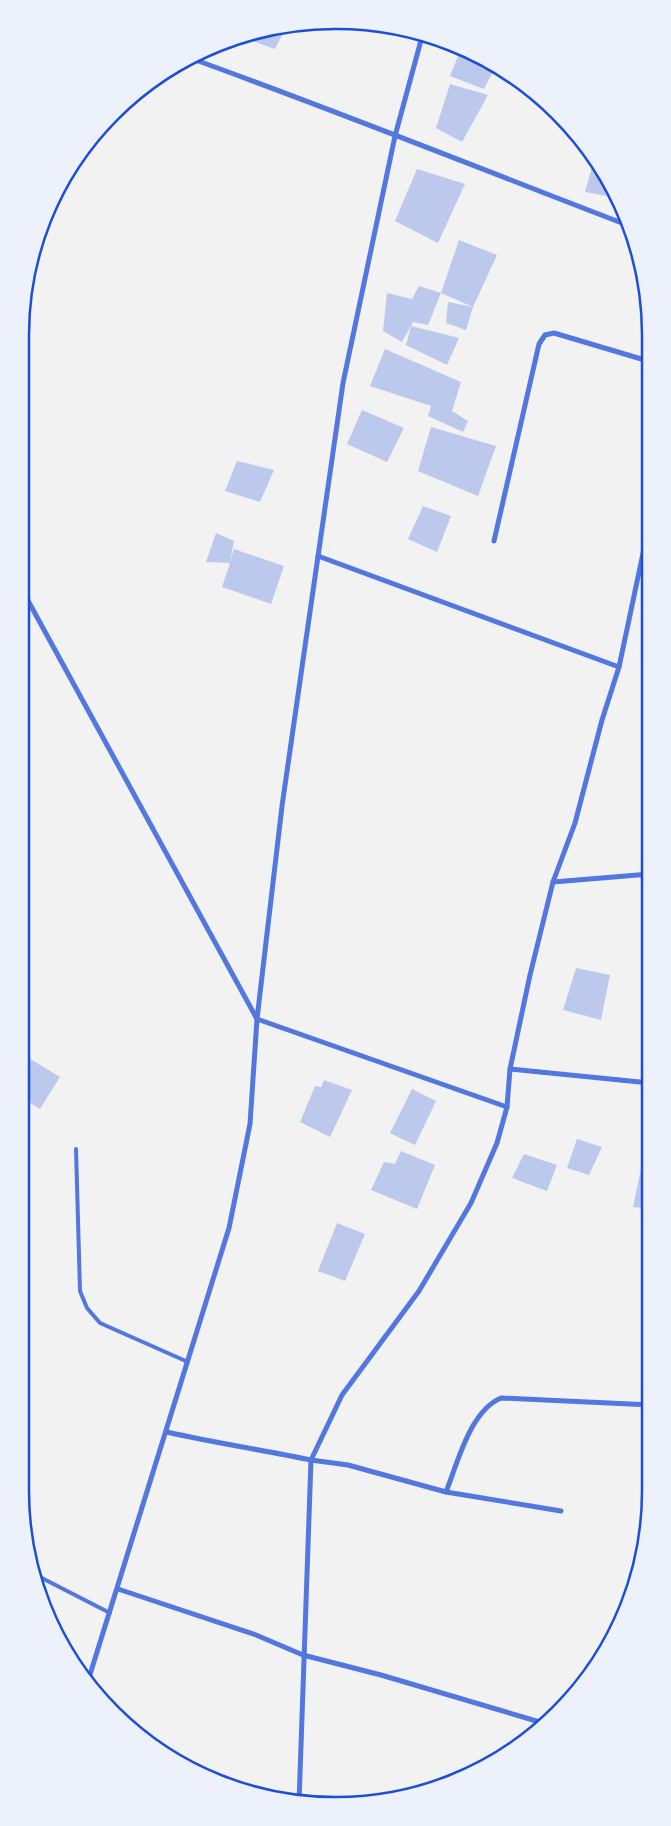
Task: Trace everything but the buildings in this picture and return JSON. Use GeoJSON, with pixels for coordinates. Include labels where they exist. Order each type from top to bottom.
{"type":"FeatureCollection","features":[{"type":"Feature","properties":{"kind":"street"},"geometry":{"type":"LineString","coordinates":[[90,1674],[229,1228],[248,1134],[257,1019],[282,806],[343,383],[395,136],[420,41]]}},
{"type":"Feature","properties":{"kind":"street"},"geometry":{"type":"LineString","coordinates":[[198,61],[312,102],[621,223]]}},
{"type":"Feature","properties":{"kind":"street"},"geometry":{"type":"LineString","coordinates":[[494,541],[539,344],[545,335],[554,333],[642,359]]}},
{"type":"Feature","properties":{"kind":"street"},"geometry":{"type":"LineString","coordinates":[[318,556],[619,667]]}},
{"type":"Feature","properties":{"kind":"street"},"geometry":{"type":"LineString","coordinates":[[299,1795],[311,1460],[342,1395],[419,1291],[471,1203],[497,1143],[507,1107],[510,1069],[530,975],[554,882],[575,823],[602,720],[619,667],[642,559]]}},
{"type":"Feature","properties":{"kind":"street"},"geometry":{"type":"LineString","coordinates":[[29,602],[257,1019],[507,1107]]}},
{"type":"Feature","properties":{"kind":"street"},"geometry":{"type":"LineString","coordinates":[[554,882],[642,875]]}},
{"type":"Feature","properties":{"kind":"street"},"geometry":{"type":"LineString","coordinates":[[510,1069],[642,1082]]}},
{"type":"Feature","properties":{"kind":"street"},"geometry":{"type":"LineString","coordinates":[[446,1492],[475,1420],[489,1403],[501,1398],[642,1405]]}},
{"type":"Feature","properties":{"kind":"street"},"geometry":{"type":"LineString","coordinates":[[167,1432],[226,1445],[348,1465],[446,1492],[561,1511]]}},
{"type":"Feature","properties":{"kind":"street"},"geometry":{"type":"LineString","coordinates":[[118,1589],[256,1635],[303,1655],[381,1675],[538,1721]]}},
{"type":"Feature","properties":{"kind":"lane"},"geometry":{"type":"LineString","coordinates":[[76,1149],[80,1291],[87,1308],[100,1323],[188,1362]]}},
{"type":"Feature","properties":{"kind":"lane"},"geometry":{"type":"LineString","coordinates":[[41,1578],[110,1613]]}}]}
